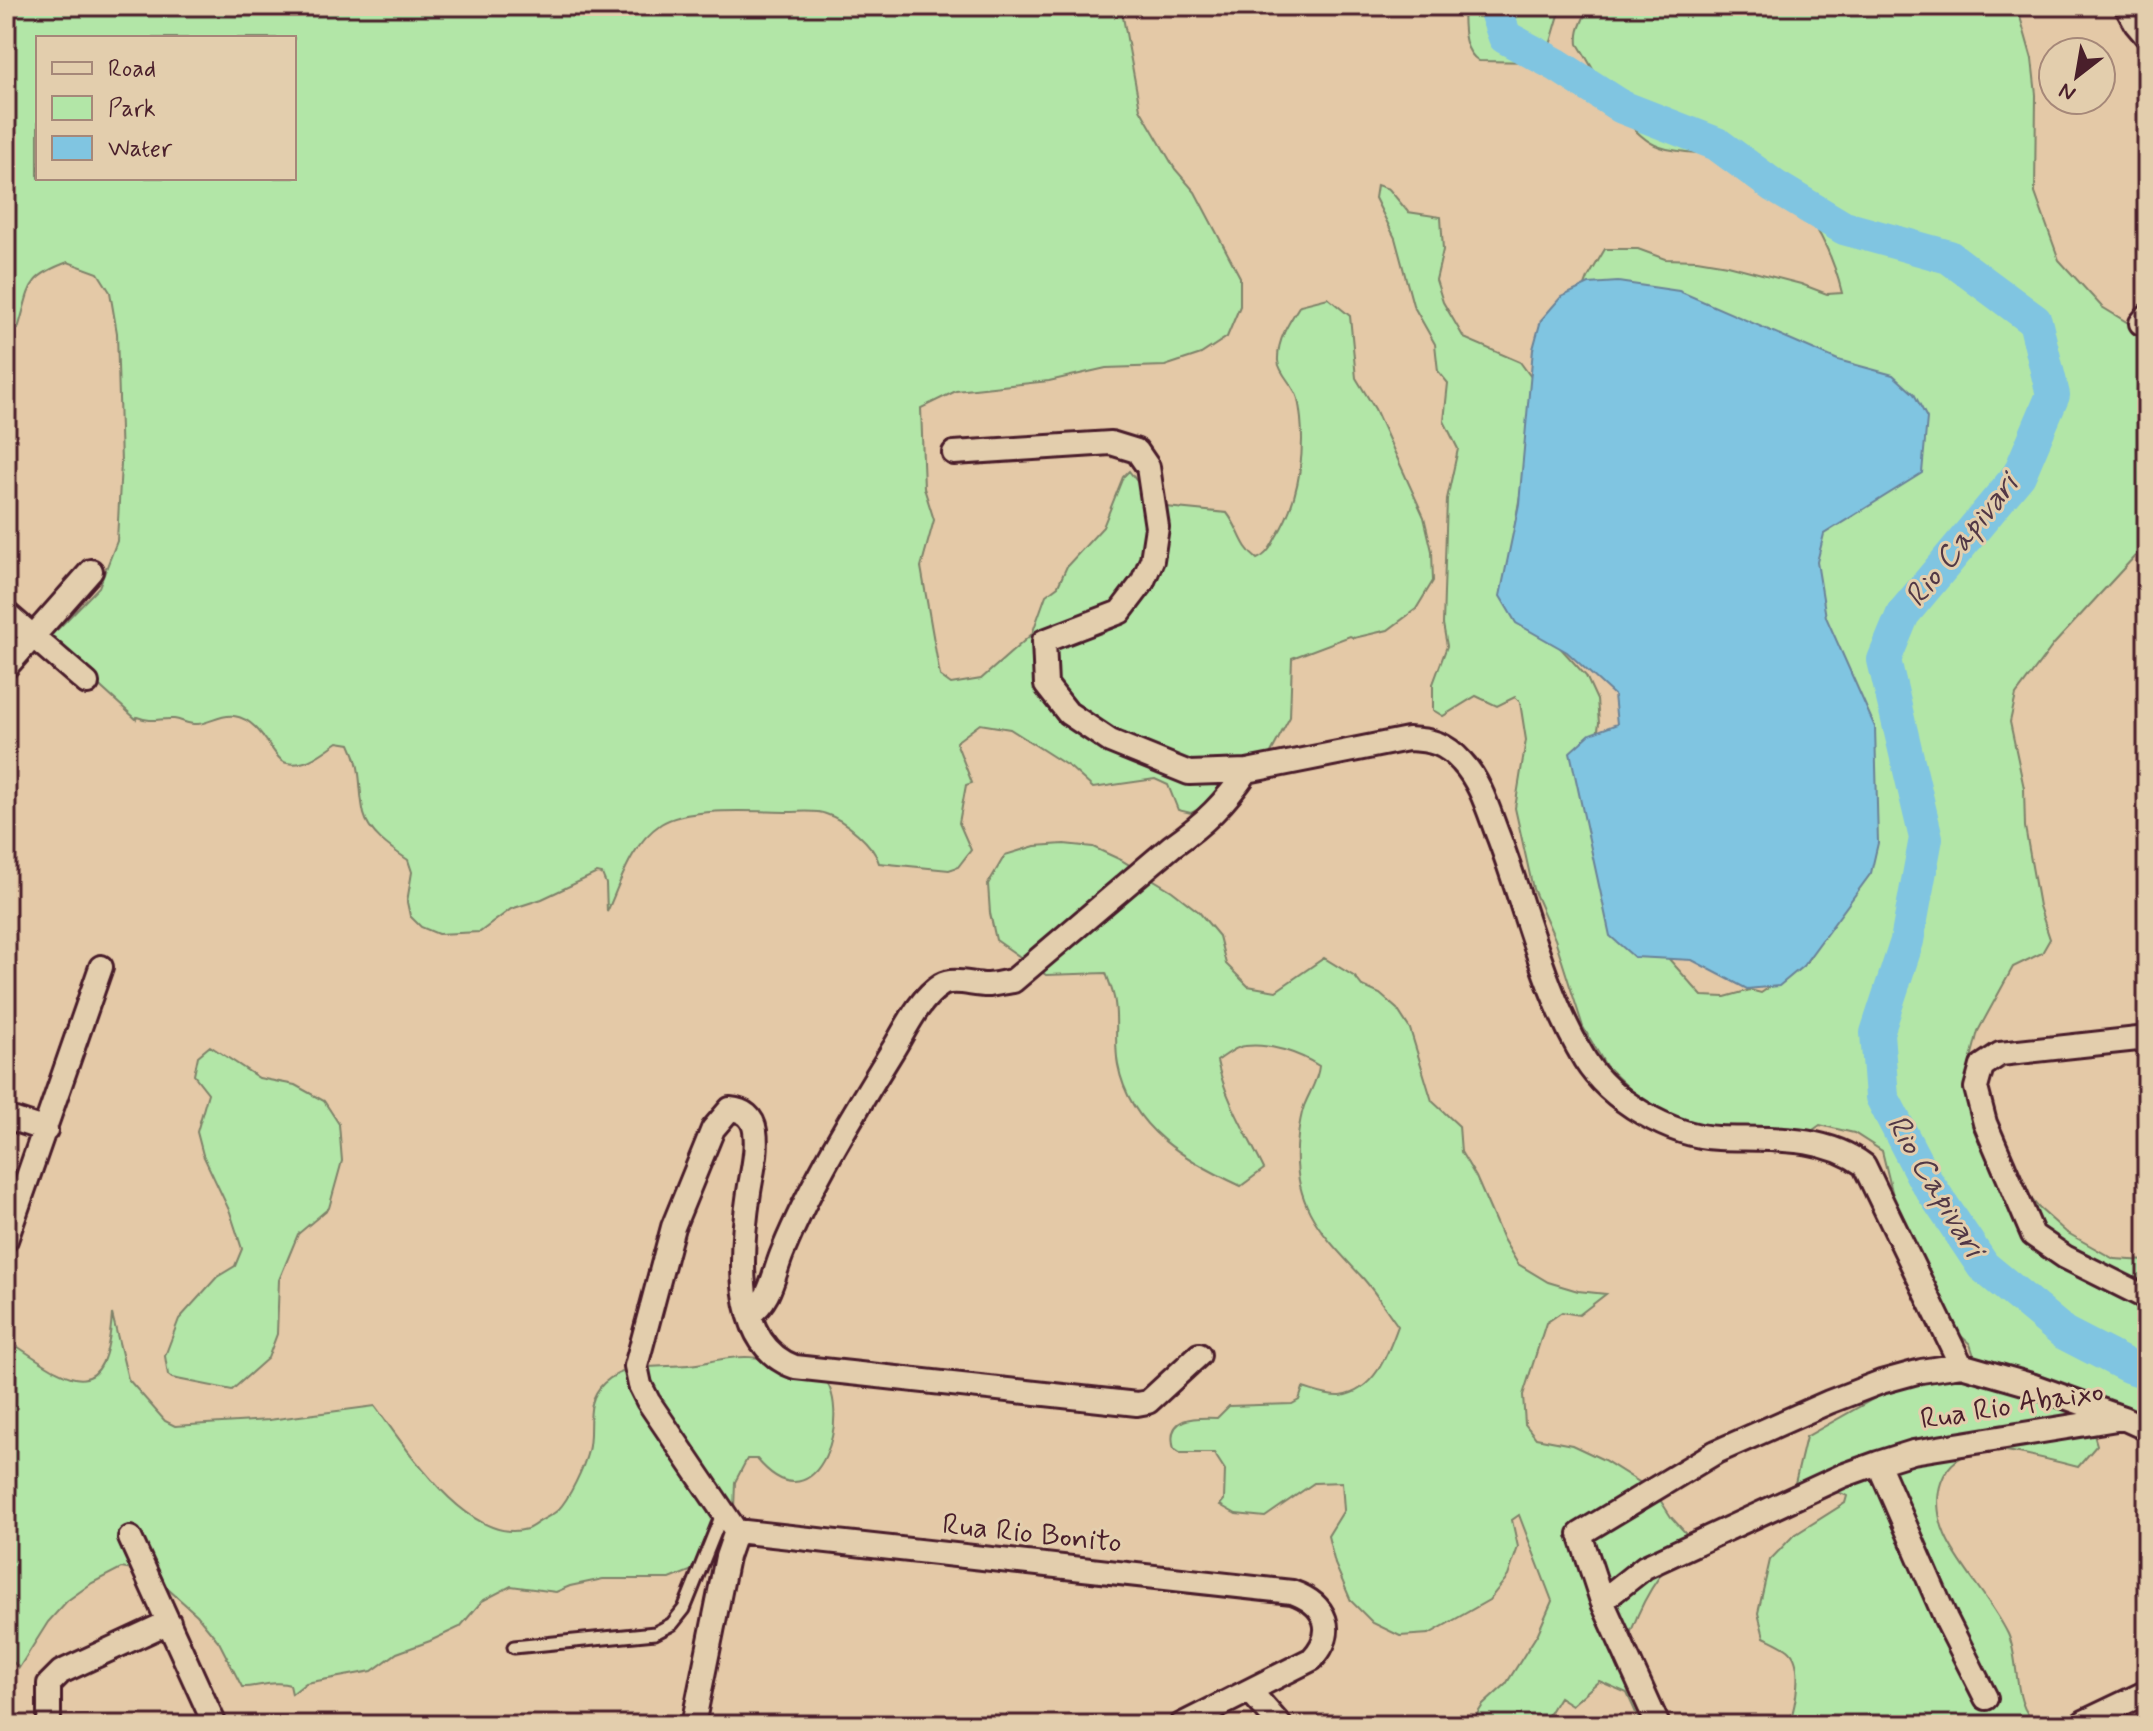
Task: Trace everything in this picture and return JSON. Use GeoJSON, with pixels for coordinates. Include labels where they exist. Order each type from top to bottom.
{"type":"FeatureCollection","features":[{"type":"Feature","properties":{"kind":"street"},"geometry":{"type":"LineString","coordinates":[[2126,6],[2147,37]]}},
{"type":"Feature","properties":{"kind":"street"},"geometry":{"type":"LineString","coordinates":[[954,453],[1111,443],[1137,451],[1148,467],[1156,510],[1152,560],[1142,583],[1120,612],[1044,641],[1046,685],[1068,713],[1110,741],[1189,773],[1247,771],[1408,739],[1432,740],[1451,752],[1465,764],[1475,781],[1562,1014],[1586,1062],[1611,1092],[1649,1117],[1701,1136],[1822,1144],[1841,1150],[1864,1165],[1961,1365]]}},
{"type":"Feature","properties":{"kind":"street"},"geometry":{"type":"LineString","coordinates":[[6,667],[91,571]]}},
{"type":"Feature","properties":{"kind":"street"},"geometry":{"type":"LineString","coordinates":[[6,613],[87,683]]}},
{"type":"Feature","properties":{"kind":"street"},"geometry":{"type":"LineString","coordinates":[[750,1314],[767,1297],[783,1251],[819,1178],[880,1070],[925,1000],[942,984],[986,985],[1013,981],[1172,846],[1199,827],[1226,802],[1247,771]]}},
{"type":"Feature","properties":{"kind":"street"},"geometry":{"type":"LineString","coordinates":[[6,1240],[101,967]]}},
{"type":"Feature","properties":{"kind":"street"},"geometry":{"type":"LineString","coordinates":[[2147,1038],[2013,1052],[1989,1059],[1982,1066],[1976,1088],[1985,1123],[2033,1235],[2065,1257],[2147,1298]]}},
{"type":"Feature","properties":{"kind":"street"},"geometry":{"type":"LineString","coordinates":[[693,1725],[727,1557],[736,1531],[640,1385],[636,1366],[673,1227],[713,1129],[730,1109],[747,1114],[755,1130],[754,1162],[744,1230],[744,1290],[756,1335],[781,1362],[795,1367],[1137,1404],[1148,1402],[1199,1355]]}},
{"type":"Feature","properties":{"kind":"street"},"geometry":{"type":"LineString","coordinates":[[6,1117],[46,1130]]}},
{"type":"Feature","properties":{"kind":"street","name":"Rua Rio Abaixo"},"geometry":{"type":"LineString","coordinates":[[1961,1365],[2031,1385],[2123,1418],[1913,1452],[1878,1463],[1842,1476],[1645,1567],[1609,1594],[1580,1534],[1716,1452],[1881,1382],[1961,1365]]}},
{"type":"Feature","properties":{"kind":"street"},"geometry":{"type":"LineString","coordinates":[[2123,1418],[2147,1429]]}},
{"type":"Feature","properties":{"kind":"street"},"geometry":{"type":"LineString","coordinates":[[1878,1463],[1946,1619],[1986,1698]]}},
{"type":"Feature","properties":{"kind":"street","name":"Rua Rio Bonito"},"geometry":{"type":"LineString","coordinates":[[736,1531],[1292,1592],[1317,1604],[1326,1623],[1325,1638],[1321,1650],[1312,1659],[1181,1725]]}},
{"type":"Feature","properties":{"kind":"street"},"geometry":{"type":"LineString","coordinates":[[130,1538],[215,1725]]}},
{"type":"Feature","properties":{"kind":"street"},"geometry":{"type":"LineString","coordinates":[[1609,1594],[1658,1725]]}},
{"type":"Feature","properties":{"kind":"street"},"geometry":{"type":"LineString","coordinates":[[49,1725],[49,1684],[61,1672],[169,1622]]}},
{"type":"Feature","properties":{"kind":"street"},"geometry":{"type":"LineString","coordinates":[[1251,1692],[1280,1725]]}},
{"type":"Feature","properties":{"kind":"street"},"geometry":{"type":"LineString","coordinates":[[2084,1722],[2147,1692]]}},
{"type":"Feature","properties":{"kind":"lane"},"geometry":{"type":"LineString","coordinates":[[514,1647],[655,1633],[672,1624],[684,1609],[723,1512]]}},
{"type":"Feature","properties":{"kind":"green space"},"geometry":{"type":"Polygon","coordinates":[[[6,6],[1121,6],[1140,109],[1175,169],[1195,192],[1240,277],[1240,306],[1227,337],[1201,354],[1165,366],[1106,368],[1049,381],[956,391],[921,408],[924,488],[934,520],[921,567],[940,676],[951,684],[981,679],[1032,634],[1046,595],[1058,586],[1067,566],[1103,527],[1123,477],[1129,471],[1156,506],[1227,513],[1251,554],[1257,559],[1266,553],[1291,505],[1302,452],[1298,399],[1279,366],[1279,346],[1300,305],[1328,298],[1350,316],[1356,378],[1375,409],[1424,517],[1432,551],[1433,581],[1416,609],[1388,630],[1354,638],[1350,636],[1292,658],[1290,717],[1267,760],[1191,813],[1178,810],[1168,785],[1155,779],[1093,788],[1071,768],[1010,729],[980,724],[956,742],[972,783],[966,785],[959,823],[971,850],[958,867],[949,870],[879,863],[858,834],[834,817],[822,813],[705,812],[673,818],[651,832],[634,852],[607,912],[606,884],[602,874],[597,873],[542,899],[511,909],[480,932],[438,934],[421,927],[410,916],[407,902],[412,872],[408,860],[382,840],[367,821],[357,762],[350,744],[338,742],[308,761],[294,764],[282,761],[253,725],[234,716],[195,724],[174,719],[136,719],[43,639],[58,629],[99,587],[117,541],[121,463],[117,333],[110,292],[98,273],[68,262],[36,279],[28,294],[18,329],[6,330],[6,6]]]}},
{"type":"Feature","properties":{"kind":"green space"},"geometry":{"type":"Polygon","coordinates":[[[1463,6],[1565,6],[1561,8],[1548,52],[1537,62],[1479,61],[1466,44],[1463,6]]]}},
{"type":"Feature","properties":{"kind":"green space"},"geometry":{"type":"Polygon","coordinates":[[[1586,6],[2017,6],[2032,59],[2036,95],[2035,193],[2059,260],[2102,307],[2138,329],[2147,346],[2147,543],[2054,644],[2016,695],[2010,722],[2024,788],[2025,827],[2039,906],[2050,939],[2042,953],[2013,967],[1978,1031],[1969,1066],[1970,1096],[2015,1179],[2038,1207],[2066,1232],[2114,1259],[2147,1261],[2147,1451],[2135,1424],[2123,1412],[2077,1388],[2060,1387],[2090,1421],[2097,1445],[2078,1467],[2019,1453],[1987,1450],[1970,1453],[1957,1460],[1941,1482],[1938,1496],[1942,1526],[1955,1553],[2008,1634],[2020,1695],[2029,1717],[2038,1725],[1789,1725],[1796,1697],[1796,1665],[1788,1650],[1764,1637],[1758,1613],[1770,1560],[1793,1536],[1845,1503],[1847,1496],[1825,1492],[1790,1504],[1806,1437],[1882,1394],[1964,1371],[1976,1362],[1970,1344],[1959,1334],[1897,1212],[1882,1151],[1854,1133],[1820,1125],[1806,1135],[1715,1130],[1679,1120],[1636,1095],[1606,1066],[1583,1027],[1555,939],[1533,889],[1515,808],[1526,740],[1520,702],[1515,697],[1497,706],[1476,696],[1443,716],[1433,710],[1433,684],[1447,646],[1443,624],[1447,499],[1458,449],[1444,421],[1448,383],[1438,371],[1435,344],[1413,305],[1395,238],[1375,198],[1377,185],[1389,189],[1408,212],[1441,217],[1443,250],[1436,280],[1443,302],[1464,338],[1520,362],[1531,377],[1531,429],[1512,543],[1525,609],[1586,676],[1597,700],[1599,723],[1586,809],[1639,939],[1669,959],[1702,996],[1725,997],[1750,990],[1761,993],[1808,961],[1819,934],[1578,304],[1588,278],[1605,249],[1638,249],[1665,259],[1727,265],[1827,294],[1842,293],[1828,250],[1817,230],[1805,211],[1773,179],[1733,158],[1660,147],[1635,130],[1613,103],[1578,44],[1578,32],[1586,6]]]}},
{"type":"Feature","properties":{"kind":"green space"},"geometry":{"type":"Polygon","coordinates":[[[1064,844],[1093,847],[1172,891],[1199,912],[1219,936],[1226,964],[1248,986],[1276,991],[1324,958],[1355,977],[1362,986],[1380,994],[1397,1009],[1410,1029],[1432,1101],[1459,1126],[1461,1152],[1518,1264],[1548,1282],[1578,1291],[1606,1294],[1579,1315],[1562,1312],[1546,1323],[1523,1395],[1525,1424],[1536,1438],[1572,1445],[1604,1460],[1655,1492],[1671,1517],[1692,1540],[1652,1588],[1626,1646],[1658,1725],[1638,1725],[1640,1722],[1627,1693],[1599,1681],[1572,1705],[1559,1697],[1542,1725],[1470,1725],[1483,1705],[1506,1684],[1538,1633],[1552,1601],[1519,1515],[1512,1520],[1518,1547],[1508,1576],[1489,1600],[1429,1634],[1400,1636],[1373,1623],[1351,1601],[1335,1564],[1328,1536],[1344,1510],[1342,1482],[1314,1483],[1265,1517],[1236,1514],[1220,1505],[1224,1500],[1225,1470],[1214,1453],[1180,1453],[1174,1449],[1172,1438],[1178,1424],[1191,1419],[1217,1418],[1229,1406],[1292,1404],[1299,1400],[1303,1388],[1331,1396],[1352,1393],[1378,1370],[1398,1326],[1366,1282],[1321,1230],[1304,1198],[1299,1180],[1298,1136],[1303,1110],[1319,1066],[1284,1050],[1255,1045],[1242,1046],[1217,1061],[1231,1103],[1264,1169],[1241,1186],[1182,1154],[1148,1125],[1135,1107],[1118,1065],[1115,1003],[1106,973],[1046,975],[996,940],[988,884],[1005,855],[1035,846],[1064,844]]]}},
{"type":"Feature","properties":{"kind":"green space"},"geometry":{"type":"Polygon","coordinates":[[[210,1046],[259,1078],[295,1085],[324,1101],[339,1124],[342,1161],[329,1208],[298,1234],[279,1280],[277,1334],[268,1358],[232,1390],[172,1378],[168,1375],[165,1356],[179,1319],[217,1277],[235,1266],[242,1249],[230,1212],[203,1155],[197,1132],[208,1093],[194,1075],[198,1056],[210,1046]]]}},
{"type":"Feature","properties":{"kind":"green space"},"geometry":{"type":"Polygon","coordinates":[[[112,1314],[128,1379],[165,1421],[175,1426],[269,1420],[375,1406],[440,1489],[483,1523],[505,1530],[527,1529],[555,1513],[562,1505],[576,1482],[588,1451],[593,1399],[604,1383],[626,1371],[739,1357],[772,1360],[809,1370],[820,1375],[830,1390],[834,1410],[832,1434],[826,1456],[814,1473],[798,1481],[779,1478],[757,1459],[747,1459],[735,1482],[733,1537],[715,1561],[670,1579],[603,1579],[556,1592],[511,1586],[482,1601],[460,1627],[397,1653],[372,1671],[306,1683],[292,1694],[290,1685],[285,1684],[242,1687],[219,1642],[197,1615],[150,1573],[121,1568],[67,1601],[48,1622],[19,1668],[6,1655],[6,1339],[64,1374],[78,1379],[91,1376],[101,1366],[108,1346],[112,1314]]]}},
{"type":"Feature","properties":{"kind":"water"},"geometry":{"type":"Polygon","coordinates":[[[1618,282],[1679,291],[1838,360],[1893,375],[1914,394],[1927,418],[1922,473],[1824,534],[1817,562],[1826,617],[1875,727],[1878,843],[1871,873],[1803,966],[1779,986],[1747,989],[1692,960],[1634,957],[1610,936],[1570,752],[1590,734],[1617,724],[1614,695],[1567,652],[1516,623],[1500,596],[1519,504],[1533,349],[1541,320],[1561,297],[1589,284],[1618,282]]]}},
{"type":"Feature","properties":{"kind":"waterway","name":"Rio Capivari"},"geometry":{"type":"LineString","coordinates":[[1494,6],[1505,37],[1557,65],[1622,107],[1717,144],[1774,186],[1844,228],[1949,257],[2035,321],[2053,395],[2019,475],[1903,614],[1884,660],[1926,838],[1907,941],[1877,1033],[1882,1097],[1924,1178],[1983,1266],[2064,1333],[2128,1366],[2147,1372]]}}]}
